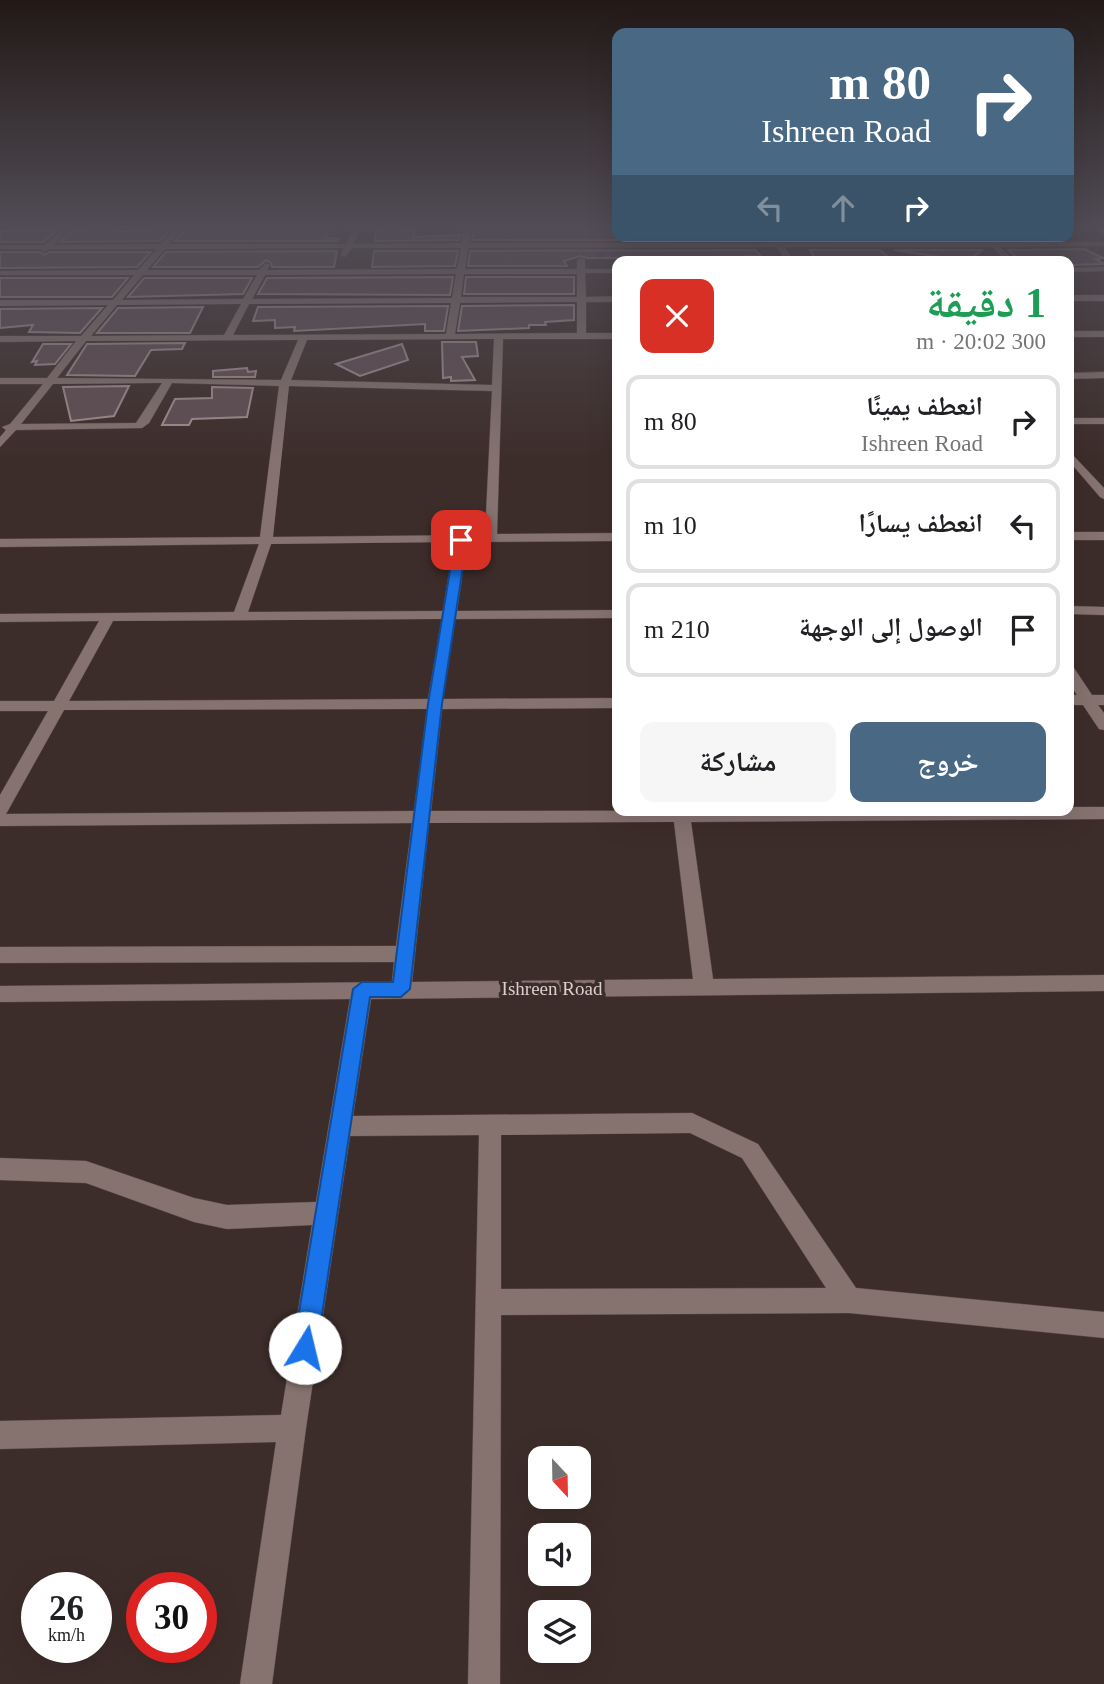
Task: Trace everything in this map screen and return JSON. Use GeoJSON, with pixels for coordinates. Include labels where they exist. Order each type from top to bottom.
{"type":"FeatureCollection","features":[{"type":"Feature","properties":{"kind":"street"},"geometry":{"type":"LineString","coordinates":[[0,444],[113,305]]}},
{"type":"Feature","properties":{"kind":"street"},"geometry":{"type":"LineString","coordinates":[[226,339],[246,305]]}},
{"type":"Feature","properties":{"kind":"street"},"geometry":{"type":"LineString","coordinates":[[450,337],[454,305]]}},
{"type":"Feature","properties":{"kind":"street"},"geometry":{"type":"LineString","coordinates":[[581,305],[582,336]]}},
{"type":"Feature","properties":{"kind":"street"},"geometry":{"type":"LineString","coordinates":[[1074,334],[1104,334]]}},
{"type":"Feature","properties":{"kind":"street"},"geometry":{"type":"LineString","coordinates":[[1090,334],[1104,349]]}},
{"type":"Feature","properties":{"kind":"street"},"geometry":{"type":"LineString","coordinates":[[491,540],[499,336]]}},
{"type":"Feature","properties":{"kind":"street"},"geometry":{"type":"LineString","coordinates":[[0,339],[612,336]]}},
{"type":"Feature","properties":{"kind":"street"},"geometry":{"type":"LineString","coordinates":[[240,616],[266,541],[285,385],[303,338]]}},
{"type":"Feature","properties":{"kind":"street"},"geometry":{"type":"LineString","coordinates":[[1074,376],[1104,375]]}},
{"type":"Feature","properties":{"kind":"street"},"geometry":{"type":"LineString","coordinates":[[0,381],[169,380],[285,385],[496,388]]}},
{"type":"Feature","properties":{"kind":"street"},"geometry":{"type":"LineString","coordinates":[[0,427],[138,426],[144,423],[169,380]]}},
{"type":"Feature","properties":{"kind":"street"},"geometry":{"type":"LineString","coordinates":[[1074,421],[1104,421]]}},
{"type":"Feature","properties":{"kind":"street"},"geometry":{"type":"LineString","coordinates":[[1074,460],[1104,495]]}},
{"type":"Feature","properties":{"kind":"street"},"geometry":{"type":"LineString","coordinates":[[1074,471],[1104,470]]}},
{"type":"Feature","properties":{"kind":"street"},"geometry":{"type":"LineString","coordinates":[[1074,536],[1104,536]]}},
{"type":"Feature","properties":{"kind":"street"},"geometry":{"type":"LineString","coordinates":[[0,543],[612,537]]}},
{"type":"Feature","properties":{"kind":"street"},"geometry":{"type":"LineString","coordinates":[[401,989],[435,704],[461,540]]}},
{"type":"Feature","properties":{"kind":"street"},"geometry":{"type":"LineString","coordinates":[[1074,611],[1104,611]]}},
{"type":"Feature","properties":{"kind":"street"},"geometry":{"type":"LineString","coordinates":[[0,618],[612,614]]}},
{"type":"Feature","properties":{"kind":"street"},"geometry":{"type":"LineString","coordinates":[[0,810],[109,616]]}},
{"type":"Feature","properties":{"kind":"street"},"geometry":{"type":"LineString","coordinates":[[1074,676],[1096,700],[1104,725]]}},
{"type":"Feature","properties":{"kind":"street"},"geometry":{"type":"LineString","coordinates":[[1074,700],[1096,700]]}},
{"type":"Feature","properties":{"kind":"street"},"geometry":{"type":"LineString","coordinates":[[0,706],[612,703]]}},
{"type":"Feature","properties":{"kind":"street"},"geometry":{"type":"LineString","coordinates":[[0,820],[612,813]]}},
{"type":"Feature","properties":{"kind":"street"},"geometry":{"type":"LineString","coordinates":[[1074,813],[1104,813]]}},
{"type":"Feature","properties":{"kind":"street"},"geometry":{"type":"LineString","coordinates":[[682,816],[704,987]]}},
{"type":"Feature","properties":{"kind":"street"},"geometry":{"type":"LineString","coordinates":[[0,955],[405,954]]}},
{"type":"Feature","properties":{"kind":"street","name":"Ishreen Road"},"geometry":{"type":"LineString","coordinates":[[0,994],[1104,983]]}},
{"type":"Feature","properties":{"kind":"street"},"geometry":{"type":"LineString","coordinates":[[256,1684],[292,1428],[362,989]]}},
{"type":"Feature","properties":{"kind":"street"},"geometry":{"type":"LineString","coordinates":[[484,1684],[490,1123]]}},
{"type":"Feature","properties":{"kind":"street"},"geometry":{"type":"LineString","coordinates":[[340,1126],[692,1123],[750,1151],[849,1300]]}},
{"type":"Feature","properties":{"kind":"street"},"geometry":{"type":"LineString","coordinates":[[0,1169],[86,1171],[194,1210],[227,1217],[326,1213]]}},
{"type":"Feature","properties":{"kind":"street"},"geometry":{"type":"LineString","coordinates":[[490,1303],[849,1300],[1104,1325]]}},
{"type":"Feature","properties":{"kind":"street"},"geometry":{"type":"LineString","coordinates":[[0,1435],[292,1428]]}},
{"type":"Feature","properties":{"kind":"building"},"geometry":{"type":"Polygon","coordinates":[[[574,305],[574,320],[545,322],[546,325],[529,325],[529,328],[458,331],[462,306],[574,305]]]}},
{"type":"Feature","properties":{"kind":"building"},"geometry":{"type":"Polygon","coordinates":[[[448,306],[444,331],[425,331],[425,324],[294,331],[295,327],[275,328],[275,320],[253,321],[258,307],[448,306]]]}},
{"type":"Feature","properties":{"kind":"building"},"geometry":{"type":"Polygon","coordinates":[[[203,307],[190,333],[97,333],[118,308],[203,307]]]}},
{"type":"Feature","properties":{"kind":"building"},"geometry":{"type":"Polygon","coordinates":[[[102,308],[80,333],[29,332],[33,325],[0,328],[0,309],[102,308]]]}},
{"type":"Feature","properties":{"kind":"building"},"geometry":{"type":"Polygon","coordinates":[[[442,342],[476,342],[478,356],[462,357],[475,380],[451,381],[451,377],[443,378],[442,342]]]}},
{"type":"Feature","properties":{"kind":"building"},"geometry":{"type":"Polygon","coordinates":[[[185,343],[182,349],[151,350],[135,376],[67,375],[87,344],[185,343]]]}},
{"type":"Feature","properties":{"kind":"building"},"geometry":{"type":"Polygon","coordinates":[[[43,344],[71,344],[55,364],[35,365],[37,361],[32,362],[43,344]]]}},
{"type":"Feature","properties":{"kind":"building"},"geometry":{"type":"Polygon","coordinates":[[[402,344],[408,360],[360,376],[336,364],[402,344]]]}},
{"type":"Feature","properties":{"kind":"building"},"geometry":{"type":"Polygon","coordinates":[[[247,368],[248,372],[256,371],[255,377],[213,377],[213,371],[247,368]]]}},
{"type":"Feature","properties":{"kind":"building"},"geometry":{"type":"Polygon","coordinates":[[[129,386],[114,416],[71,421],[63,387],[129,386]]]}},
{"type":"Feature","properties":{"kind":"building"},"geometry":{"type":"Polygon","coordinates":[[[212,387],[253,388],[247,417],[192,419],[189,425],[162,425],[175,399],[212,398],[212,387]]]}},
{"type":"Feature","properties":{"kind":"route"},"geometry":{"type":"LineString","coordinates":[[305,1348],[362,989],[401,989],[435,704],[461,540]]}}]}
